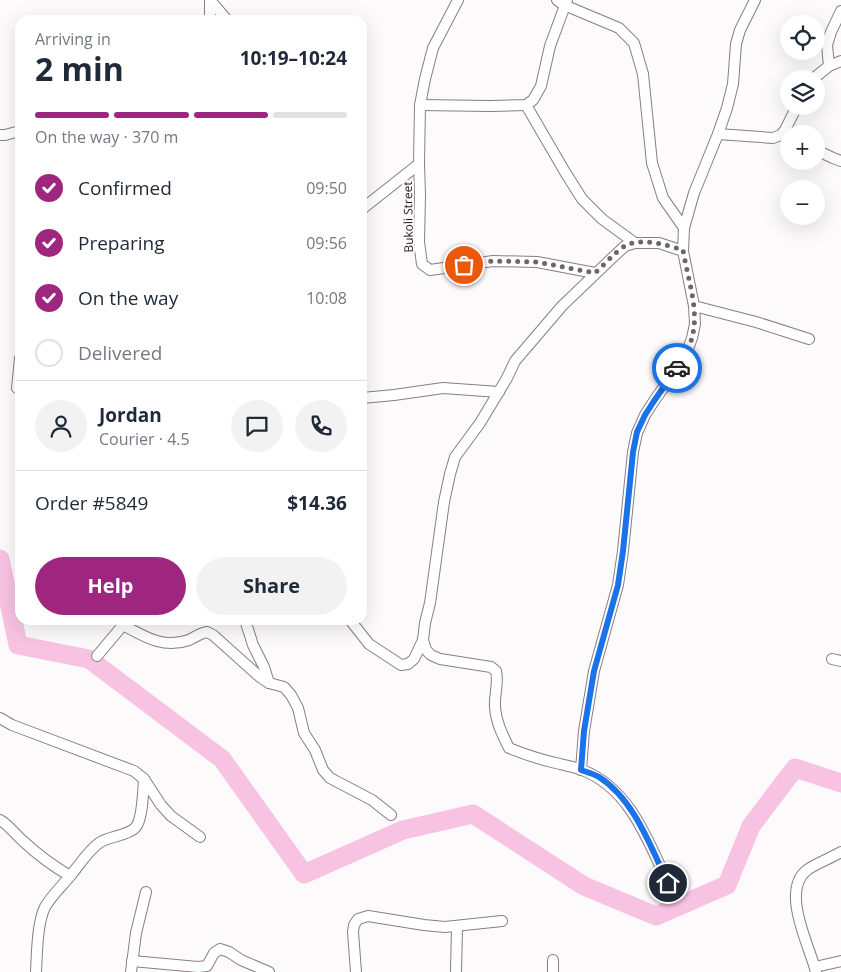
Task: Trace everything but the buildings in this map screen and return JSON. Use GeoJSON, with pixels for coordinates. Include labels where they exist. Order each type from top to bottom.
{"type":"FeatureCollection","features":[{"type":"Feature","properties":{"kind":"street"},"geometry":{"type":"LineString","coordinates":[[210,0],[210,15]]}},
{"type":"Feature","properties":{"kind":"street"},"geometry":{"type":"LineString","coordinates":[[210,0],[223,15]]}},
{"type":"Feature","properties":{"kind":"street","name":"Bukoli Street"},"geometry":{"type":"LineString","coordinates":[[458,0],[433,48],[420,105],[419,242],[422,264],[430,270],[493,261],[537,262],[595,273]]}},
{"type":"Feature","properties":{"kind":"street"},"geometry":{"type":"LineString","coordinates":[[420,105],[526,105],[534,100],[541,86],[563,2],[619,28],[634,43],[643,74],[652,163],[662,198],[684,228]]}},
{"type":"Feature","properties":{"kind":"street"},"geometry":{"type":"LineString","coordinates":[[581,770],[584,731],[594,671],[618,585],[633,452],[637,432],[645,415],[685,357],[692,338],[695,324],[694,306],[683,250],[684,228],[694,193],[718,134],[733,84],[736,44],[751,2]]}},
{"type":"Feature","properties":{"kind":"street"},"geometry":{"type":"LineString","coordinates":[[829,66],[827,45],[841,11]]}},
{"type":"Feature","properties":{"kind":"street"},"geometry":{"type":"LineString","coordinates":[[824,70],[841,61]]}},
{"type":"Feature","properties":{"kind":"street"},"geometry":{"type":"LineString","coordinates":[[526,105],[582,198],[602,219],[634,243]]}},
{"type":"Feature","properties":{"kind":"street"},"geometry":{"type":"LineString","coordinates":[[0,135],[15,132]]}},
{"type":"Feature","properties":{"kind":"street"},"geometry":{"type":"LineString","coordinates":[[718,134],[773,138],[780,135]]}},
{"type":"Feature","properties":{"kind":"street"},"geometry":{"type":"LineString","coordinates":[[825,154],[841,161]]}},
{"type":"Feature","properties":{"kind":"street"},"geometry":{"type":"LineString","coordinates":[[367,204],[419,164]]}},
{"type":"Feature","properties":{"kind":"street"},"geometry":{"type":"LineString","coordinates":[[354,625],[369,644],[401,665],[408,664],[414,659],[423,640],[450,474],[456,457],[480,423],[515,361],[562,306],[625,246],[634,243],[659,243],[683,250]]}},
{"type":"Feature","properties":{"kind":"street"},"geometry":{"type":"LineString","coordinates":[[694,306],[756,322],[809,339]]}},
{"type":"Feature","properties":{"kind":"street"},"geometry":{"type":"LineString","coordinates":[[367,398],[443,388],[499,392]]}},
{"type":"Feature","properties":{"kind":"street"},"geometry":{"type":"LineString","coordinates":[[97,656],[122,625]]}},
{"type":"Feature","properties":{"kind":"street"},"geometry":{"type":"LineString","coordinates":[[127,625],[148,638],[159,642],[176,643],[190,640],[207,632],[213,635],[260,677],[269,683],[284,687],[292,695],[298,708],[304,732],[315,750],[322,770],[330,778],[372,800],[391,815]]}},
{"type":"Feature","properties":{"kind":"street"},"geometry":{"type":"LineString","coordinates":[[247,625],[269,683]]}},
{"type":"Feature","properties":{"kind":"street"},"geometry":{"type":"LineString","coordinates":[[423,640],[426,650],[431,655],[440,659],[490,666],[496,671],[495,706],[498,726],[509,748],[527,756],[581,770],[599,778],[617,791],[634,814],[668,883]]}},
{"type":"Feature","properties":{"kind":"street"},"geometry":{"type":"LineString","coordinates":[[0,718],[12,725],[134,771],[144,779],[161,805],[171,816],[200,837]]}},
{"type":"Feature","properties":{"kind":"street"},"geometry":{"type":"LineString","coordinates":[[36,972],[40,924],[44,909],[53,895],[99,843],[135,828],[139,821],[144,779]]}},
{"type":"Feature","properties":{"kind":"street"},"geometry":{"type":"LineString","coordinates":[[0,820],[44,860],[70,876]]}},
{"type":"Feature","properties":{"kind":"street"},"geometry":{"type":"LineString","coordinates":[[841,852],[807,870],[798,880],[796,891],[796,903],[800,922],[816,969],[841,961]]}},
{"type":"Feature","properties":{"kind":"street"},"geometry":{"type":"LineString","coordinates":[[146,892],[136,933],[131,967],[198,967],[207,969],[214,953],[220,949],[269,972]]}},
{"type":"Feature","properties":{"kind":"street"},"geometry":{"type":"LineString","coordinates":[[356,972],[353,932],[354,924],[358,919],[368,916],[424,926],[444,927],[502,921]]}},
{"type":"Feature","properties":{"kind":"street"},"geometry":{"type":"LineString","coordinates":[[456,972],[457,927]]}},
{"type":"Feature","properties":{"kind":"street"},"geometry":{"type":"LineString","coordinates":[[553,960],[553,972]]}},
{"type":"Feature","properties":{"kind":"waterway"},"geometry":{"type":"LineString","coordinates":[[0,559],[18,645],[89,659],[222,759],[304,874],[403,830],[473,814],[584,886],[656,916],[727,885],[751,826],[795,768],[841,783]]}},
{"type":"Feature","properties":{"kind":"way so far"},"geometry":{"type":"LineString","coordinates":[[464,265],[493,261],[537,262],[595,273],[625,246],[634,243],[659,243],[683,250],[694,306],[695,324],[685,357],[677,368]]}},
{"type":"Feature","properties":{"kind":"route"},"geometry":{"type":"LineString","coordinates":[[668,883],[634,814],[617,791],[599,778],[581,770],[584,731],[594,671],[618,585],[633,452],[637,432],[645,415],[677,368]]}}]}
